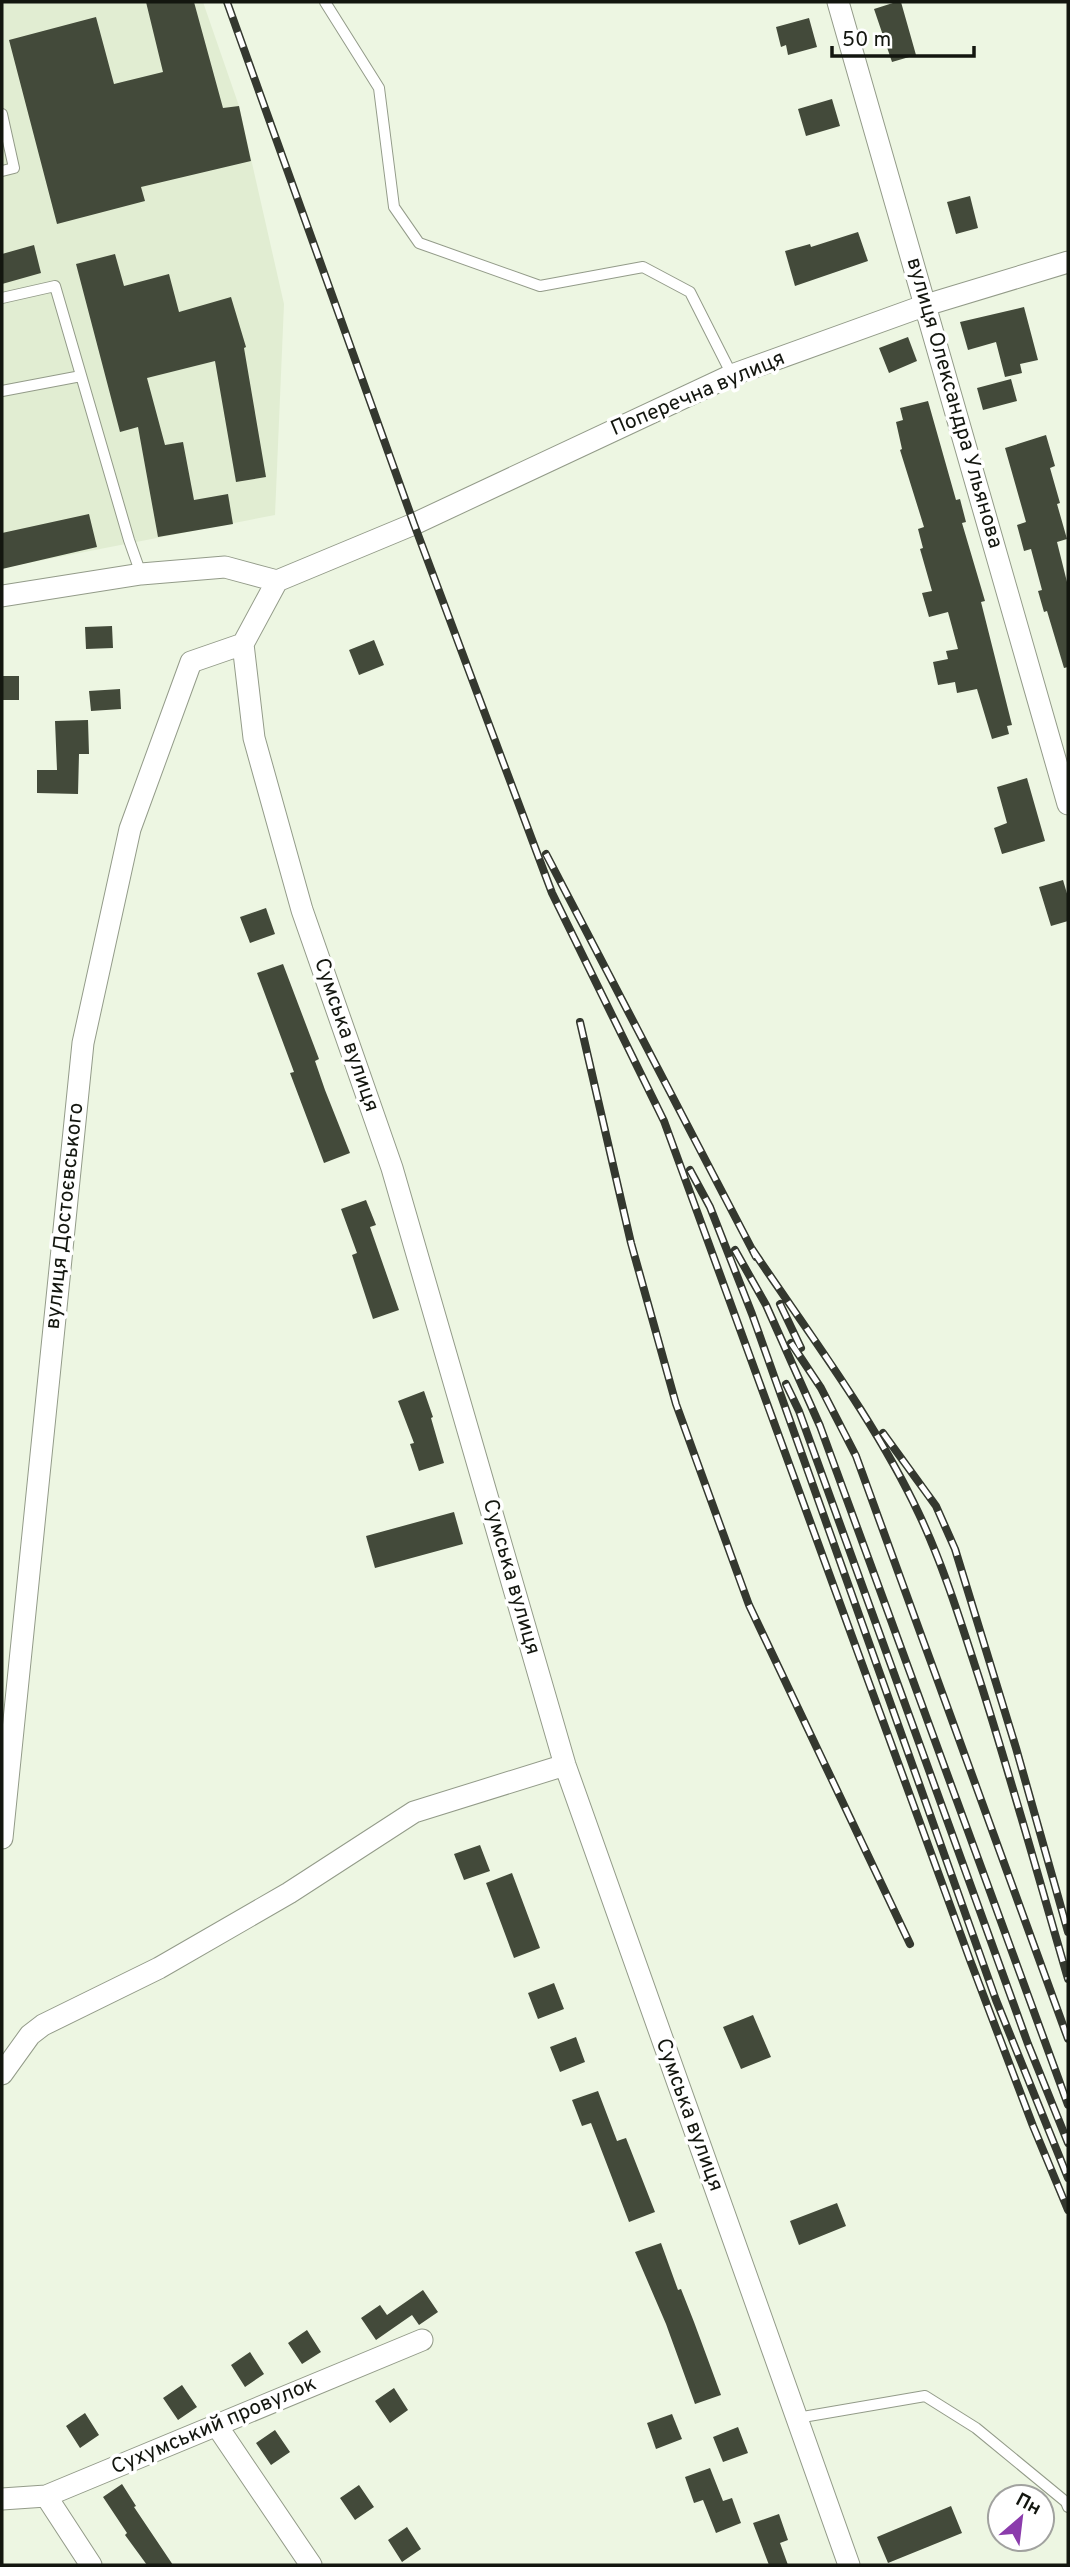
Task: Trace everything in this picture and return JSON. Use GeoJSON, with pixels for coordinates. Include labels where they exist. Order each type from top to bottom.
{"type":"FeatureCollection","features":[{"type":"Feature","properties":{"kind":"street","name":"вулиця Олександра Ульянова"},"geometry":{"type":"LineString","coordinates":[[838,2],[1068,804]]}},
{"type":"Feature","properties":{"kind":"street","name":"Поперечна вулиця"},"geometry":{"type":"LineString","coordinates":[[277,582],[340,556],[732,374],[926,305],[1068,262]]}},
{"type":"Feature","properties":{"kind":"street"},"geometry":{"type":"LineString","coordinates":[[2,596],[141,574],[225,567],[277,582],[243,644]]}},
{"type":"Feature","properties":{"kind":"street","name":"Сумська вулиця"},"geometry":{"type":"LineString","coordinates":[[243,644],[254,737],[302,910],[392,1168],[565,1765],[849,2565]]}},
{"type":"Feature","properties":{"kind":"street","name":"вулиця Достоєвського"},"geometry":{"type":"LineString","coordinates":[[2,1838],[83,1043],[130,828],[191,662],[243,644]]}},
{"type":"Feature","properties":{"kind":"street"},"geometry":{"type":"LineString","coordinates":[[2,2074],[30,2035],[43,2025],[159,1968],[289,1894],[414,1812],[565,1765]]}},
{"type":"Feature","properties":{"kind":"street","name":"Сухумський провулок"},"geometry":{"type":"LineString","coordinates":[[2,2500],[46,2496],[422,2340]]}},
{"type":"Feature","properties":{"kind":"street"},"geometry":{"type":"LineString","coordinates":[[218,2426],[311,2565]]}},
{"type":"Feature","properties":{"kind":"street"},"geometry":{"type":"LineString","coordinates":[[46,2496],[91,2565]]}},
{"type":"Feature","properties":{"kind":"lane"},"geometry":{"type":"LineString","coordinates":[[325,2],[379,88],[394,206],[419,243],[540,286],[643,267],[690,292],[732,374]]}},
{"type":"Feature","properties":{"kind":"lane"},"geometry":{"type":"LineString","coordinates":[[2,114],[14,168],[2,171]]}},
{"type":"Feature","properties":{"kind":"lane"},"geometry":{"type":"LineString","coordinates":[[2,298],[55,286],[141,574]]}},
{"type":"Feature","properties":{"kind":"lane"},"geometry":{"type":"LineString","coordinates":[[2,391],[81,376]]}},
{"type":"Feature","properties":{"kind":"lane"},"geometry":{"type":"LineString","coordinates":[[797,2418],[925,2396],[976,2428],[1066,2502],[1068,2507]]}},
{"type":"Feature","properties":{"kind":"shaded area"},"geometry":{"type":"Polygon","coordinates":[[[2,2],[203,2],[239,106],[284,304],[275,515],[2,568],[2,2]]]}},
{"type":"Feature","properties":{"kind":"building"},"geometry":{"type":"Polygon","coordinates":[[[146,2],[194,2],[223,108],[239,106],[251,161],[141,187],[145,201],[57,224],[9,40],[96,17],[114,84],[163,72],[146,2]]]}},
{"type":"Feature","properties":{"kind":"building"},"geometry":{"type":"Polygon","coordinates":[[[901,2],[916,55],[892,62],[874,9],[901,2]]]}},
{"type":"Feature","properties":{"kind":"building"},"geometry":{"type":"Polygon","coordinates":[[[809,18],[817,47],[788,55],[786,45],[781,47],[776,27],[809,18]]]}},
{"type":"Feature","properties":{"kind":"building"},"geometry":{"type":"Polygon","coordinates":[[[832,99],[840,126],[806,136],[798,109],[832,99]]]}},
{"type":"Feature","properties":{"kind":"building"},"geometry":{"type":"Polygon","coordinates":[[[970,196],[978,228],[956,234],[947,202],[970,196]]]}},
{"type":"Feature","properties":{"kind":"building"},"geometry":{"type":"Polygon","coordinates":[[[858,232],[868,261],[795,286],[785,251],[810,244],[811,247],[858,232]]]}},
{"type":"Feature","properties":{"kind":"building"},"geometry":{"type":"Polygon","coordinates":[[[34,245],[41,273],[2,284],[2,254],[34,245]]]}},
{"type":"Feature","properties":{"kind":"building"},"geometry":{"type":"Polygon","coordinates":[[[115,254],[124,286],[169,274],[179,312],[231,297],[246,347],[244,348],[266,477],[236,482],[215,361],[147,378],[165,445],[183,442],[194,500],[228,494],[233,524],[158,537],[138,427],[120,432],[76,264],[115,254]]]}},
{"type":"Feature","properties":{"kind":"building"},"geometry":{"type":"Polygon","coordinates":[[[1024,307],[1038,360],[1020,364],[1022,373],[1005,377],[996,342],[968,350],[960,322],[1024,307]]]}},
{"type":"Feature","properties":{"kind":"building"},"geometry":{"type":"Polygon","coordinates":[[[908,337],[917,361],[889,373],[879,348],[908,337]]]}},
{"type":"Feature","properties":{"kind":"building"},"geometry":{"type":"Polygon","coordinates":[[[1011,379],[1017,401],[983,410],[977,388],[1011,379]]]}},
{"type":"Feature","properties":{"kind":"building"},"geometry":{"type":"Polygon","coordinates":[[[928,401],[956,500],[960,499],[966,522],[962,523],[985,601],[981,602],[1012,725],[1007,726],[1009,734],[992,739],[977,689],[957,693],[955,682],[938,685],[933,662],[948,659],[946,651],[958,649],[948,612],[929,617],[922,593],[932,591],[920,549],[923,548],[918,529],[924,527],[900,450],[902,449],[896,422],[903,420],[900,408],[928,401]]]}},
{"type":"Feature","properties":{"kind":"building"},"geometry":{"type":"Polygon","coordinates":[[[1046,435],[1055,466],[1050,468],[1060,503],[1057,504],[1067,539],[1057,542],[1068,586],[1068,667],[1064,668],[1047,611],[1044,612],[1038,591],[1042,590],[1031,549],[1024,551],[1017,525],[1026,522],[1005,448],[1046,435]]]}},
{"type":"Feature","properties":{"kind":"building"},"geometry":{"type":"Polygon","coordinates":[[[89,514],[97,547],[2,569],[2,533],[89,514]]]}},
{"type":"Feature","properties":{"kind":"building"},"geometry":{"type":"Polygon","coordinates":[[[112,626],[113,648],[86,649],[85,627],[112,626]]]}},
{"type":"Feature","properties":{"kind":"building"},"geometry":{"type":"Polygon","coordinates":[[[374,640],[384,665],[359,675],[349,650],[374,640]]]}},
{"type":"Feature","properties":{"kind":"building"},"geometry":{"type":"Polygon","coordinates":[[[2,676],[19,676],[19,700],[2,700],[2,676]]]}},
{"type":"Feature","properties":{"kind":"building"},"geometry":{"type":"Polygon","coordinates":[[[120,689],[121,709],[91,711],[89,691],[120,689]]]}},
{"type":"Feature","properties":{"kind":"building"},"geometry":{"type":"Polygon","coordinates":[[[88,720],[89,754],[79,754],[78,794],[37,793],[37,770],[57,770],[55,721],[88,720]]]}},
{"type":"Feature","properties":{"kind":"building"},"geometry":{"type":"Polygon","coordinates":[[[1027,778],[1045,841],[1002,854],[994,828],[1007,823],[997,787],[1027,778]]]}},
{"type":"Feature","properties":{"kind":"building"},"geometry":{"type":"Polygon","coordinates":[[[1063,880],[1068,897],[1068,921],[1051,926],[1039,887],[1063,880]]]}},
{"type":"Feature","properties":{"kind":"building"},"geometry":{"type":"Polygon","coordinates":[[[266,908],[275,934],[250,943],[240,917],[266,908]]]}},
{"type":"Feature","properties":{"kind":"building"},"geometry":{"type":"Polygon","coordinates":[[[283,964],[319,1059],[315,1061],[325,1090],[350,1153],[324,1163],[290,1073],[294,1072],[257,973],[283,964]]]}},
{"type":"Feature","properties":{"kind":"building"},"geometry":{"type":"Polygon","coordinates":[[[366,1200],[376,1225],[370,1227],[399,1310],[373,1319],[352,1255],[357,1253],[341,1209],[366,1200]]]}},
{"type":"Feature","properties":{"kind":"building"},"geometry":{"type":"Polygon","coordinates":[[[424,1391],[444,1463],[419,1471],[410,1444],[414,1443],[398,1401],[424,1391]]]}},
{"type":"Feature","properties":{"kind":"building"},"geometry":{"type":"Polygon","coordinates":[[[454,1512],[463,1544],[375,1568],[366,1536],[454,1512]]]}},
{"type":"Feature","properties":{"kind":"building"},"geometry":{"type":"Polygon","coordinates":[[[480,1845],[490,1871],[464,1880],[454,1854],[480,1845]]]}},
{"type":"Feature","properties":{"kind":"building"},"geometry":{"type":"Polygon","coordinates":[[[512,1873],[540,1948],[514,1958],[486,1883],[512,1873]]]}},
{"type":"Feature","properties":{"kind":"building"},"geometry":{"type":"Polygon","coordinates":[[[554,1983],[564,2009],[538,2019],[528,1993],[554,1983]]]}},
{"type":"Feature","properties":{"kind":"building"},"geometry":{"type":"Polygon","coordinates":[[[753,2015],[771,2057],[741,2069],[723,2027],[753,2015]]]}},
{"type":"Feature","properties":{"kind":"building"},"geometry":{"type":"Polygon","coordinates":[[[576,2037],[585,2062],[560,2072],[550,2047],[576,2037]]]}},
{"type":"Feature","properties":{"kind":"building"},"geometry":{"type":"Polygon","coordinates":[[[598,2091],[617,2141],[626,2138],[655,2212],[629,2222],[591,2123],[582,2126],[572,2100],[598,2091]]]}},
{"type":"Feature","properties":{"kind":"building"},"geometry":{"type":"Polygon","coordinates":[[[837,2203],[846,2226],[799,2245],[790,2221],[837,2203]]]}},
{"type":"Feature","properties":{"kind":"building"},"geometry":{"type":"Polygon","coordinates":[[[661,2243],[721,2395],[695,2404],[666,2324],[635,2252],[661,2243]]]}},
{"type":"Feature","properties":{"kind":"building"},"geometry":{"type":"Polygon","coordinates":[[[423,2290],[438,2312],[419,2325],[412,2315],[376,2340],[361,2318],[380,2305],[387,2315],[423,2290]]]}},
{"type":"Feature","properties":{"kind":"building"},"geometry":{"type":"Polygon","coordinates":[[[307,2330],[321,2352],[302,2364],[288,2343],[307,2330]]]}},
{"type":"Feature","properties":{"kind":"building"},"geometry":{"type":"Polygon","coordinates":[[[250,2352],[264,2374],[245,2387],[231,2365],[250,2352]]]}},
{"type":"Feature","properties":{"kind":"building"},"geometry":{"type":"Polygon","coordinates":[[[182,2385],[197,2407],[178,2420],[163,2398],[182,2385]]]}},
{"type":"Feature","properties":{"kind":"building"},"geometry":{"type":"Polygon","coordinates":[[[394,2388],[408,2410],[390,2423],[375,2401],[394,2388]]]}},
{"type":"Feature","properties":{"kind":"building"},"geometry":{"type":"Polygon","coordinates":[[[85,2413],[99,2435],[80,2448],[66,2426],[85,2413]]]}},
{"type":"Feature","properties":{"kind":"building"},"geometry":{"type":"Polygon","coordinates":[[[672,2414],[682,2439],[656,2449],[647,2423],[672,2414]]]}},
{"type":"Feature","properties":{"kind":"building"},"geometry":{"type":"Polygon","coordinates":[[[738,2427],[748,2453],[723,2462],[713,2437],[738,2427]]]}},
{"type":"Feature","properties":{"kind":"building"},"geometry":{"type":"Polygon","coordinates":[[[275,2430],[290,2452],[271,2465],[256,2443],[275,2430]]]}},
{"type":"Feature","properties":{"kind":"building"},"geometry":{"type":"Polygon","coordinates":[[[710,2468],[723,2501],[732,2498],[741,2523],[716,2533],[703,2500],[694,2503],[685,2477],[710,2468]]]}},
{"type":"Feature","properties":{"kind":"building"},"geometry":{"type":"Polygon","coordinates":[[[122,2484],[173,2565],[147,2565],[125,2535],[127,2533],[103,2497],[122,2484]]]}},
{"type":"Feature","properties":{"kind":"building"},"geometry":{"type":"Polygon","coordinates":[[[359,2485],[374,2507],[355,2520],[340,2498],[359,2485]]]}},
{"type":"Feature","properties":{"kind":"building"},"geometry":{"type":"Polygon","coordinates":[[[951,2506],[962,2533],[888,2563],[877,2537],[951,2506]]]}},
{"type":"Feature","properties":{"kind":"building"},"geometry":{"type":"Polygon","coordinates":[[[779,2514],[788,2540],[780,2543],[788,2565],[769,2565],[753,2523],[779,2514]]]}},
{"type":"Feature","properties":{"kind":"building"},"geometry":{"type":"Polygon","coordinates":[[[407,2527],[421,2549],[402,2562],[388,2540],[407,2527]]]}},
{"type":"Feature","properties":{"kind":"railway"},"geometry":{"type":"LineString","coordinates":[[227,2],[414,524],[552,893],[664,1121],[970,1960],[1068,2210]]}},
{"type":"Feature","properties":{"kind":"railway"},"geometry":{"type":"LineString","coordinates":[[546,854],[756,1257]]}},
{"type":"Feature","properties":{"kind":"railway"},"geometry":{"type":"LineString","coordinates":[[580,1022],[631,1243],[676,1404],[749,1605],[910,1944]]}},
{"type":"Feature","properties":{"kind":"railway"},"geometry":{"type":"LineString","coordinates":[[690,1170],[710,1207],[752,1314],[996,2000],[1068,2178]]}},
{"type":"Feature","properties":{"kind":"railway"},"geometry":{"type":"LineString","coordinates":[[752,1249],[883,1446],[928,1534],[952,1595],[991,1716],[1068,1979]]}},
{"type":"Feature","properties":{"kind":"railway"},"geometry":{"type":"LineString","coordinates":[[735,1250],[766,1305],[820,1426],[1068,2105]]}},
{"type":"Feature","properties":{"kind":"railway"},"geometry":{"type":"LineString","coordinates":[[780,1304],[801,1348]]}},
{"type":"Feature","properties":{"kind":"railway"},"geometry":{"type":"LineString","coordinates":[[791,1343],[821,1388],[856,1456],[1068,2039]]}},
{"type":"Feature","properties":{"kind":"railway"},"geometry":{"type":"LineString","coordinates":[[786,1384],[799,1411],[1028,2044],[1068,2143]]}},
{"type":"Feature","properties":{"kind":"railway"},"geometry":{"type":"LineString","coordinates":[[883,1433],[936,1506],[955,1549],[1016,1748],[1068,1932]]}}]}
